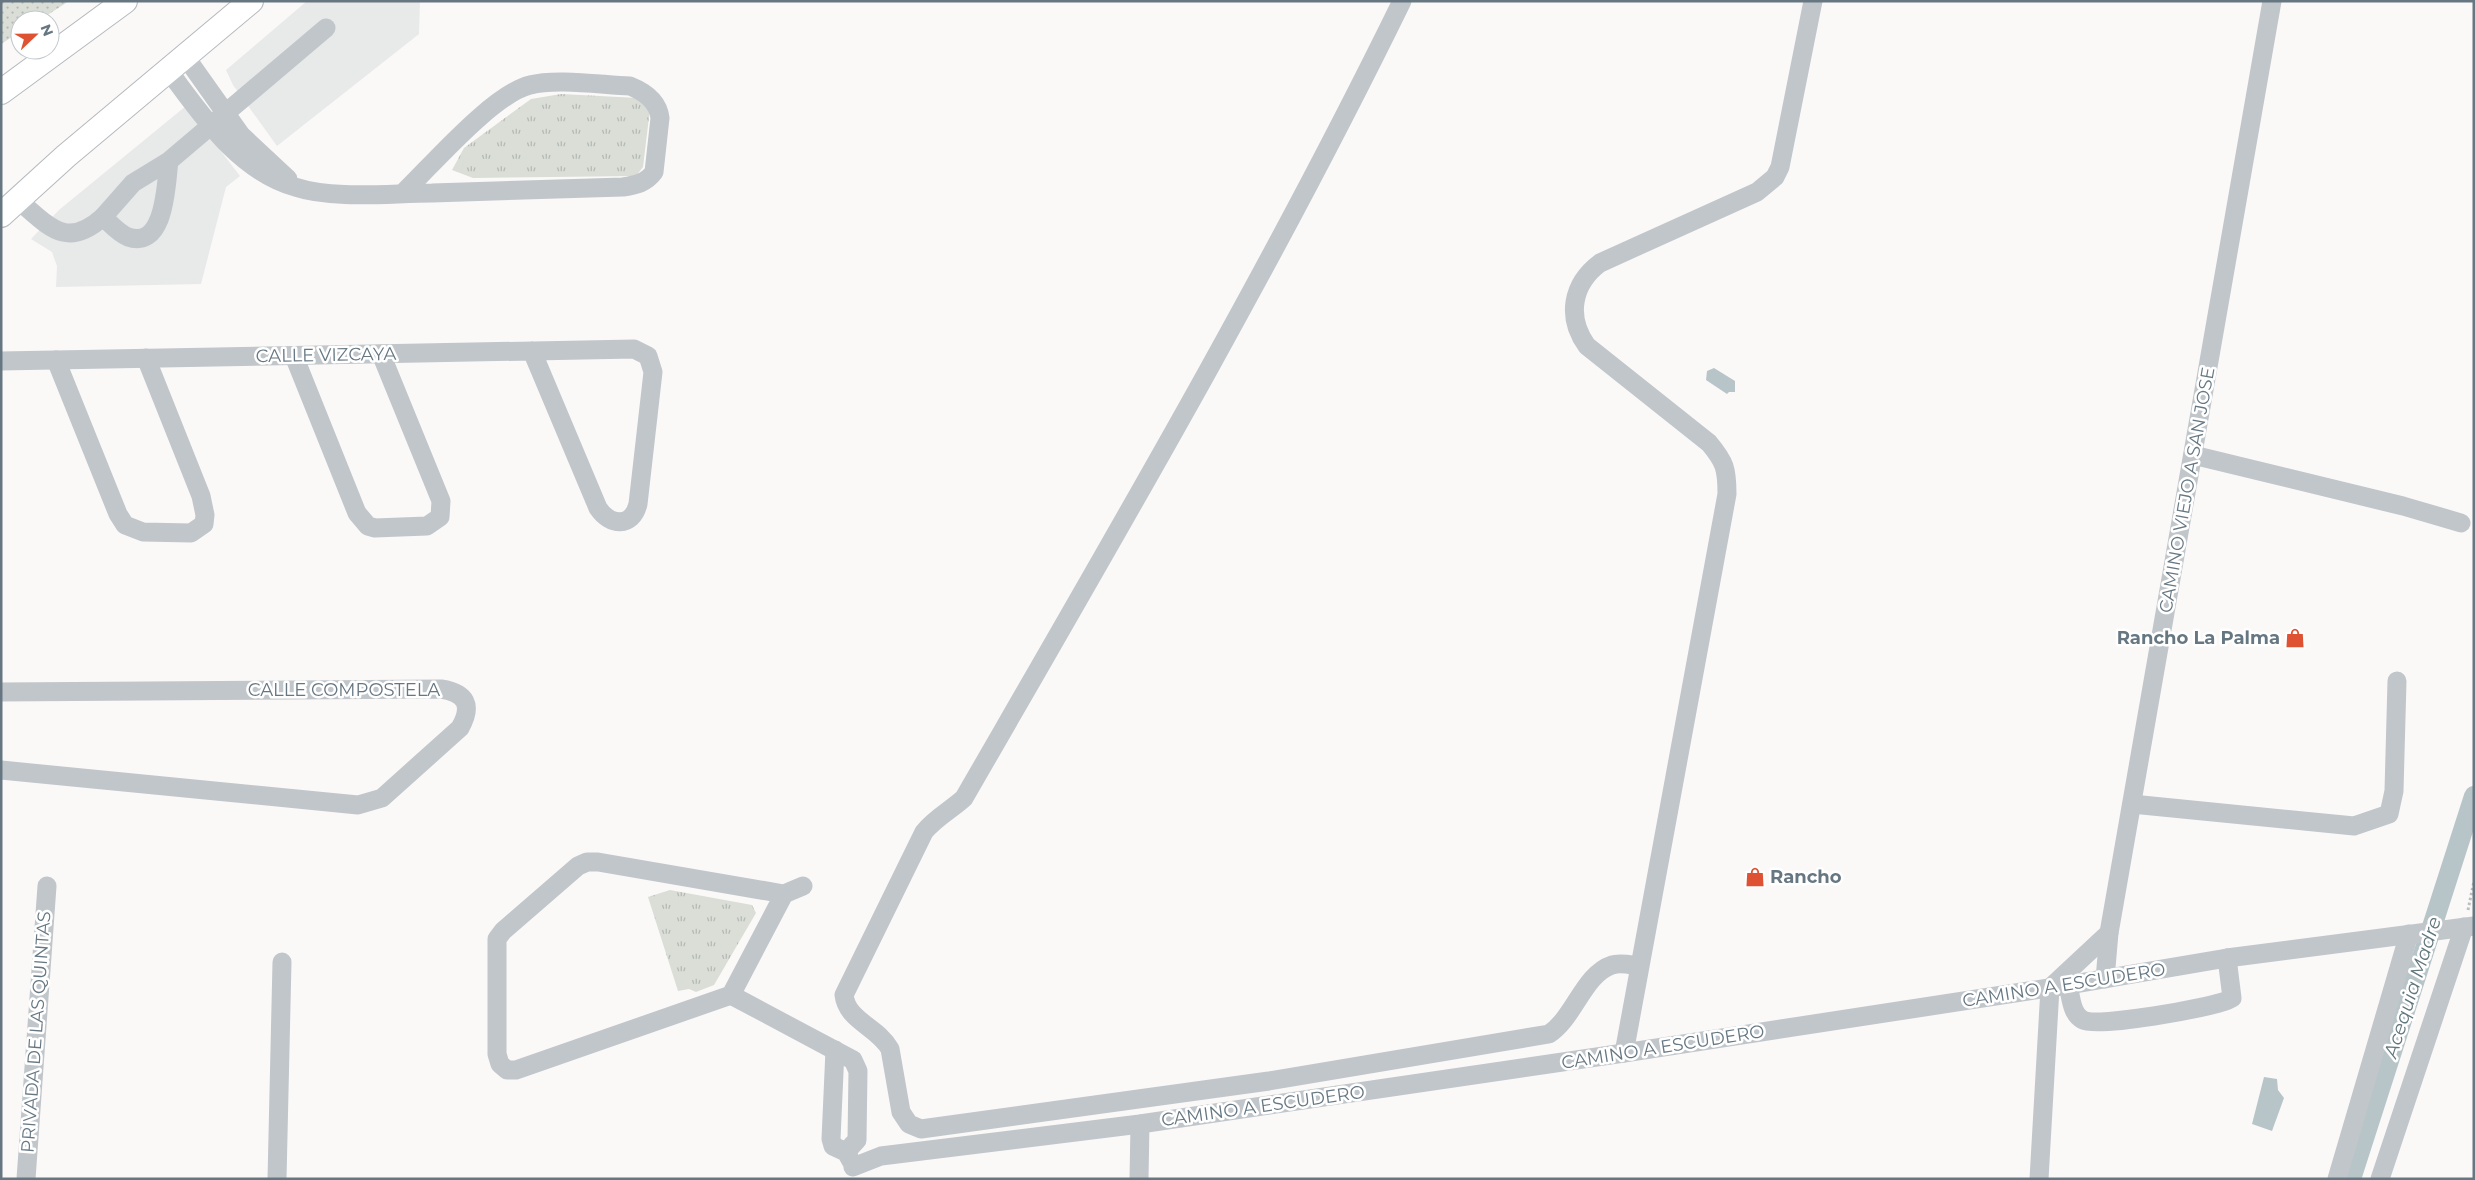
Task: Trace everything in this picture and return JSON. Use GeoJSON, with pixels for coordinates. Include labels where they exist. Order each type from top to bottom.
{"type":"FeatureCollection","features":[{"type":"Feature","properties":{"kind":"main road"},"geometry":{"type":"LineString","coordinates":[[1,92],[125,1]]}},
{"type":"Feature","properties":{"kind":"main road"},"geometry":{"type":"LineString","coordinates":[[10,208],[176,63],[251,1]]}},
{"type":"Feature","properties":{"kind":"street"},"geometry":{"type":"LineString","coordinates":[[1402,1],[1362,83],[1155,466],[969,790],[964,798],[950,811],[930,824],[924,832],[844,995],[845,1004],[850,1012],[885,1039],[890,1049],[902,1112],[909,1124],[921,1129],[1268,1081],[1549,1034],[1564,1022],[1599,972],[1618,963],[1639,966]]}},
{"type":"Feature","properties":{"kind":"street"},"geometry":{"type":"LineString","coordinates":[[1624,1053],[1725,504],[1727,474],[1722,458],[1709,443],[1586,346],[1575,328],[1573,317],[1579,287],[1585,277],[1600,264],[1757,192],[1775,177],[1780,167],[1813,1]]}},
{"type":"Feature","properties":{"kind":"street","name":"CAMINO VIEJO A SAN JOSE"},"geometry":{"type":"LineString","coordinates":[[2105,979],[2109,933],[2272,1]]}},
{"type":"Feature","properties":{"kind":"street"},"geometry":{"type":"LineString","coordinates":[[10,208],[64,234],[85,231],[103,217],[133,183],[169,160],[326,28]]}},
{"type":"Feature","properties":{"kind":"street"},"geometry":{"type":"LineString","coordinates":[[176,63],[225,113],[241,135],[296,188]]}},
{"type":"Feature","properties":{"kind":"street"},"geometry":{"type":"LineString","coordinates":[[176,63],[210,125],[244,160],[260,172],[296,188],[332,193],[403,193],[623,187],[644,182],[654,172],[660,118],[659,109],[641,91],[630,86],[531,84],[510,93],[491,108],[403,193]]}},
{"type":"Feature","properties":{"kind":"street"},"geometry":{"type":"LineString","coordinates":[[103,217],[120,232],[129,237],[137,238],[148,235],[158,223],[163,209],[169,160]]}},
{"type":"Feature","properties":{"kind":"street","name":"CALLE VIZCAYA"},"geometry":{"type":"LineString","coordinates":[[1,361],[634,348],[648,356],[653,372],[638,504],[634,516],[624,522],[610,520],[603,516],[532,351]]}},
{"type":"Feature","properties":{"kind":"street"},"geometry":{"type":"LineString","coordinates":[[294,356],[358,512],[368,526],[375,528],[427,526],[440,517],[441,501],[380,354]]}},
{"type":"Feature","properties":{"kind":"street"},"geometry":{"type":"LineString","coordinates":[[56,360],[118,514],[125,525],[142,532],[191,533],[204,524],[205,515],[201,496],[146,358]]}},
{"type":"Feature","properties":{"kind":"street"},"geometry":{"type":"LineString","coordinates":[[2193,455],[2403,506],[2461,523]]}},
{"type":"Feature","properties":{"kind":"street"},"geometry":{"type":"LineString","coordinates":[[2132,804],[2354,826],[2389,814],[2394,792],[2397,681]]}},
{"type":"Feature","properties":{"kind":"street","name":"CALLE COMPOSTELA"},"geometry":{"type":"LineString","coordinates":[[1,692],[441,689],[460,695],[465,701],[467,710],[466,718],[460,728],[382,798],[358,805],[1,770]]}},
{"type":"Feature","properties":{"kind":"street"},"geometry":{"type":"LineString","coordinates":[[784,894],[731,995],[516,1070],[507,1070],[500,1064],[497,1054],[497,939],[503,931],[578,866],[587,862],[598,862],[784,894],[803,886]]}},
{"type":"Feature","properties":{"kind":"street","name":"PRIVADA DE LAS QUINTAS"},"geometry":{"type":"LineString","coordinates":[[26,1179],[47,886]]}},
{"type":"Feature","properties":{"kind":"street"},"geometry":{"type":"LineString","coordinates":[[2380,1179],[2464,927]]}},
{"type":"Feature","properties":{"kind":"street","name":"CAMINO A ESCUDERO"},"geometry":{"type":"LineString","coordinates":[[849,1166],[881,1156],[1140,1124],[2050,988],[2227,958],[2464,927]]}},
{"type":"Feature","properties":{"kind":"street"},"geometry":{"type":"LineString","coordinates":[[2039,1179],[2050,988],[2109,933]]}},
{"type":"Feature","properties":{"kind":"street"},"geometry":{"type":"LineString","coordinates":[[2337,1179],[2415,933]]}},
{"type":"Feature","properties":{"kind":"street"},"geometry":{"type":"LineString","coordinates":[[2068,985],[2074,1010],[2085,1021],[2094,1023],[2220,1004],[2232,998],[2227,958]]}},
{"type":"Feature","properties":{"kind":"street"},"geometry":{"type":"LineString","coordinates":[[277,1179],[282,962]]}},
{"type":"Feature","properties":{"kind":"street"},"geometry":{"type":"LineString","coordinates":[[731,995],[853,1060],[858,1072],[857,1140],[849,1166]]}},
{"type":"Feature","properties":{"kind":"street"},"geometry":{"type":"LineString","coordinates":[[835,1050],[830,1138],[849,1166]]}},
{"type":"Feature","properties":{"kind":"street"},"geometry":{"type":"LineString","coordinates":[[1139,1179],[1140,1124]]}},
{"type":"Feature","properties":{"kind":"path"},"geometry":{"type":"LineString","coordinates":[[2464,927],[2474,881]]}},
{"type":"Feature","properties":{"kind":"shaded area"},"geometry":{"type":"Polygon","coordinates":[[[307,1],[420,1],[419,34],[277,146],[233,85],[226,70],[307,1]]]}},
{"type":"Feature","properties":{"kind":"shaded area"},"geometry":{"type":"Polygon","coordinates":[[[186,106],[240,176],[226,187],[201,284],[56,287],[57,266],[52,252],[31,239],[59,210],[186,106]]]}},
{"type":"Feature","properties":{"kind":"shaded area"},"geometry":{"type":"Polygon","coordinates":[[[1714,368],[1735,381],[1735,392],[1727,394],[1706,380],[1707,371],[1714,368]]]}},
{"type":"Feature","properties":{"kind":"shaded area"},"geometry":{"type":"Polygon","coordinates":[[[2264,1077],[2277,1079],[2278,1090],[2284,1098],[2272,1131],[2252,1124],[2264,1077]]]}},
{"type":"Feature","properties":{"kind":"green space"},"geometry":{"type":"Polygon","coordinates":[[[1,1],[69,1],[55,10],[10,10],[10,38],[1,44],[1,1]]]}},
{"type":"Feature","properties":{"kind":"green space"},"geometry":{"type":"Polygon","coordinates":[[[561,94],[638,98],[650,109],[643,167],[636,176],[473,178],[452,170],[464,148],[531,99],[561,94]]]}},
{"type":"Feature","properties":{"kind":"green space"},"geometry":{"type":"Polygon","coordinates":[[[670,890],[752,905],[756,913],[714,985],[696,992],[689,989],[678,991],[648,897],[670,890]]]}},
{"type":"Feature","properties":{"kind":"waterway","name":"Acequia Madre"},"geometry":{"type":"LineString","coordinates":[[2351,1179],[2474,796]]}},
{"type":"Feature","properties":{"kind":"place","name":"Rancho La Palma"},"geometry":{"type":"Point","coordinates":[2295,638]}},
{"type":"Feature","properties":{"kind":"place","name":"Rancho"},"geometry":{"type":"Point","coordinates":[1755,877]}}]}
